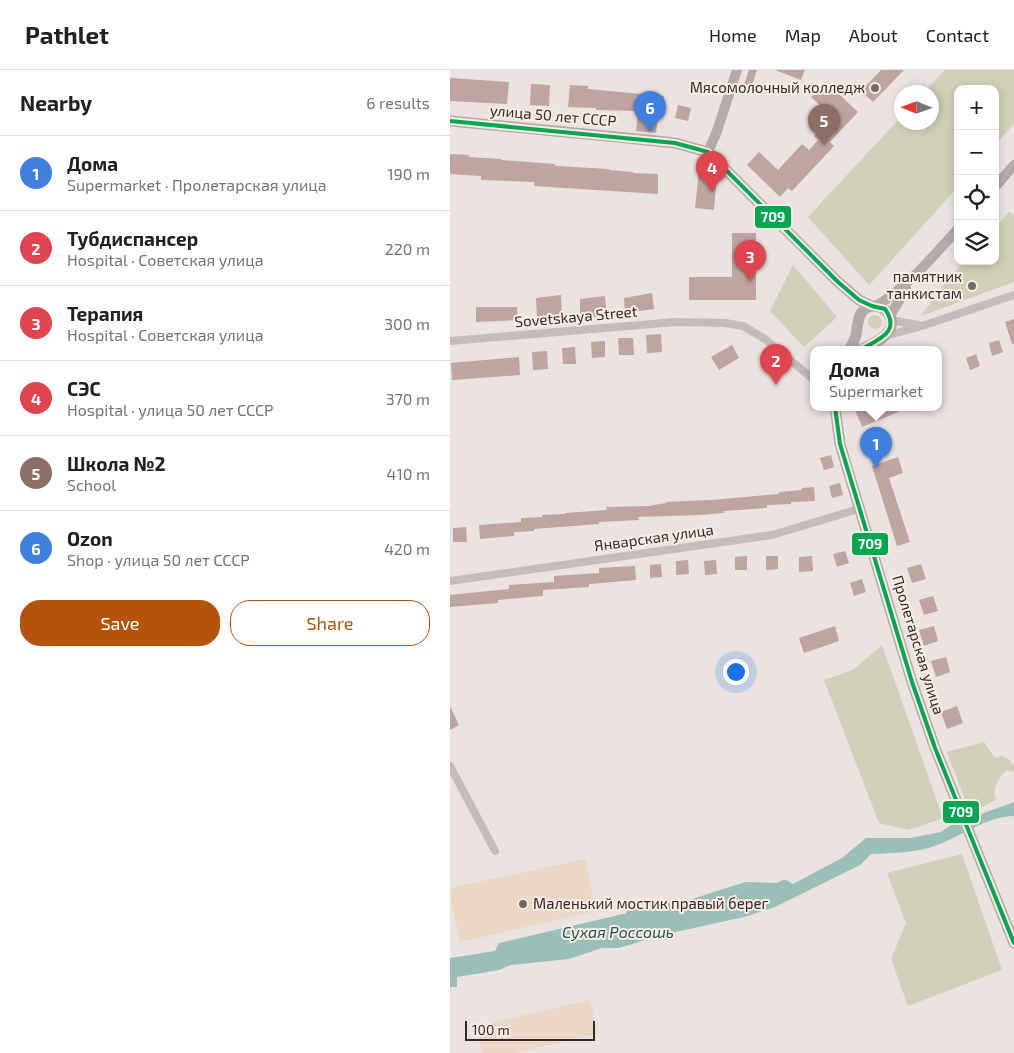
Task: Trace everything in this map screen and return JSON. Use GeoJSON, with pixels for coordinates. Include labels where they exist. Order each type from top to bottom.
{"type":"FeatureCollection","features":[{"type":"Feature","properties":{"kind":"main road"},"geometry":{"type":"LineString","coordinates":[[708,152],[738,70]]}},
{"type":"Feature","properties":{"kind":"main road","name":"улица 50 лет СССР"},"geometry":{"type":"LineString","coordinates":[[450,121],[675,143],[708,152],[838,282]]}},
{"type":"Feature","properties":{"kind":"main road"},"geometry":{"type":"LineString","coordinates":[[999,182],[1014,165]]}},
{"type":"Feature","properties":{"kind":"main road"},"geometry":{"type":"LineString","coordinates":[[851,346],[864,310],[895,294],[912,280],[954,233]]}},
{"type":"Feature","properties":{"kind":"main road"},"geometry":{"type":"LineString","coordinates":[[867,346],[883,337],[890,329],[891,318],[912,280]]}},
{"type":"Feature","properties":{"kind":"main road"},"geometry":{"type":"LineString","coordinates":[[838,282],[859,300],[885,309],[891,318]]}},
{"type":"Feature","properties":{"kind":"main road"},"geometry":{"type":"LineString","coordinates":[[838,282],[853,304],[861,331],[867,337],[883,337]]}},
{"type":"Feature","properties":{"kind":"main road","name":"Пролетарская улица"},"geometry":{"type":"LineString","coordinates":[[836,411],[840,444],[912,682],[935,748],[1014,943]]}},
{"type":"Feature","properties":{"kind":"street"},"geometry":{"type":"LineString","coordinates":[[883,337],[1014,295]]}},
{"type":"Feature","properties":{"kind":"street"},"geometry":{"type":"LineString","coordinates":[[891,318],[922,326]]}},
{"type":"Feature","properties":{"kind":"street"},"geometry":{"type":"LineString","coordinates":[[450,341],[676,322],[725,323],[743,326],[765,339],[810,377]]}},
{"type":"Feature","properties":{"kind":"street","name":"Январская улица"},"geometry":{"type":"LineString","coordinates":[[450,581],[772,534],[859,509]]}},
{"type":"Feature","properties":{"kind":"street"},"geometry":{"type":"LineString","coordinates":[[450,766],[496,851]]}},
{"type":"Feature","properties":{"kind":"green space"},"geometry":{"type":"Polygon","coordinates":[[[945,70],[1014,70],[1014,124],[999,141],[999,85],[954,85],[954,191],[869,285],[808,217],[894,125],[894,130],[939,130],[939,85],[931,85],[945,70]]]}},
{"type":"Feature","properties":{"kind":"green space"},"geometry":{"type":"Polygon","coordinates":[[[1009,212],[1014,215],[1014,282],[921,316],[944,284],[961,265],[999,265],[999,223],[1009,212]]]}},
{"type":"Feature","properties":{"kind":"green space"},"geometry":{"type":"Polygon","coordinates":[[[793,265],[837,317],[804,347],[770,311],[793,265]]]}},
{"type":"Feature","properties":{"kind":"green space"},"geometry":{"type":"Polygon","coordinates":[[[872,315],[878,315],[882,322],[878,329],[872,329],[868,325],[868,319],[872,315]]]}},
{"type":"Feature","properties":{"kind":"green space"},"geometry":{"type":"Polygon","coordinates":[[[882,645],[943,818],[909,830],[879,823],[824,680],[853,670],[882,645]]]}},
{"type":"Feature","properties":{"kind":"green space"},"geometry":{"type":"Polygon","coordinates":[[[984,742],[994,757],[1001,756],[1006,758],[1014,765],[1014,772],[1006,770],[998,780],[994,792],[996,800],[970,813],[947,752],[984,742]]]}},
{"type":"Feature","properties":{"kind":"green space"},"geometry":{"type":"Polygon","coordinates":[[[962,854],[1002,970],[908,1006],[891,959],[906,923],[887,873],[962,854]]]}},
{"type":"Feature","properties":{"kind":"sand","name":"Маленький мостик правый берег"},"geometry":{"type":"Polygon","coordinates":[[[585,859],[596,911],[460,942],[450,897],[450,888],[585,859]]]}},
{"type":"Feature","properties":{"kind":"sand"},"geometry":{"type":"Polygon","coordinates":[[[590,1000],[597,1034],[515,1053],[482,1053],[477,1026],[590,1000]]]}},
{"type":"Feature","properties":{"kind":"water","name":"Сухая Россошь"},"geometry":{"type":"Polygon","coordinates":[[[1014,802],[1014,816],[994,819],[929,848],[905,852],[871,854],[860,865],[775,907],[744,917],[662,935],[619,948],[602,948],[569,959],[511,965],[499,970],[457,977],[457,987],[450,987],[450,958],[495,951],[499,943],[623,914],[688,916],[724,905],[737,893],[746,890],[764,890],[789,886],[842,858],[866,838],[910,838],[941,832],[951,825],[1014,802]]]}},
{"type":"Feature","properties":{"kind":"building"},"geometry":{"type":"Polygon","coordinates":[[[749,70],[757,70],[750,91],[743,88],[749,70]]]}},
{"type":"Feature","properties":{"kind":"building"},"geometry":{"type":"Polygon","coordinates":[[[775,70],[805,70],[801,80],[775,70]]]}},
{"type":"Feature","properties":{"kind":"building","name":"Мясомолочный колледж"},"geometry":{"type":"Polygon","coordinates":[[[881,70],[904,70],[873,102],[861,91],[881,70]]]}},
{"type":"Feature","properties":{"kind":"building"},"geometry":{"type":"Polygon","coordinates":[[[450,78],[509,82],[507,104],[450,101],[450,78]]]}},
{"type":"Feature","properties":{"kind":"building"},"geometry":{"type":"Polygon","coordinates":[[[826,82],[858,112],[830,142],[834,146],[792,191],[788,188],[780,197],[747,165],[759,152],[778,170],[802,144],[809,150],[818,140],[814,136],[822,127],[818,124],[828,113],[811,97],[826,82]]]}},
{"type":"Feature","properties":{"kind":"building"},"geometry":{"type":"Polygon","coordinates":[[[531,84],[550,85],[549,106],[530,105],[531,84]]]}},
{"type":"Feature","properties":{"kind":"building"},"geometry":{"type":"Polygon","coordinates":[[[570,85],[588,86],[588,89],[664,96],[662,117],[658,117],[656,133],[636,131],[638,111],[568,107],[570,85]]]}},
{"type":"Feature","properties":{"kind":"building"},"geometry":{"type":"Polygon","coordinates":[[[678,105],[691,108],[688,121],[675,118],[678,105]]]}},
{"type":"Feature","properties":{"kind":"building"},"geometry":{"type":"Polygon","coordinates":[[[450,154],[555,164],[555,166],[658,174],[658,194],[534,186],[534,182],[481,180],[481,176],[450,174],[450,154]]]}},
{"type":"Feature","properties":{"kind":"building"},"geometry":{"type":"Polygon","coordinates":[[[699,171],[717,173],[714,210],[695,208],[699,171]]]}},
{"type":"Feature","properties":{"kind":"building"},"geometry":{"type":"Polygon","coordinates":[[[732,233],[756,233],[756,300],[689,300],[689,277],[732,277],[732,233]]]}},
{"type":"Feature","properties":{"kind":"building"},"geometry":{"type":"Polygon","coordinates":[[[652,293],[654,309],[625,313],[624,298],[652,293]]]}},
{"type":"Feature","properties":{"kind":"building"},"geometry":{"type":"Polygon","coordinates":[[[561,295],[562,316],[537,317],[536,298],[561,295]]]}},
{"type":"Feature","properties":{"kind":"building"},"geometry":{"type":"Polygon","coordinates":[[[605,296],[607,316],[580,318],[580,299],[605,296]]]}},
{"type":"Feature","properties":{"kind":"building"},"geometry":{"type":"Polygon","coordinates":[[[476,307],[517,307],[518,320],[476,322],[476,307]]]}},
{"type":"Feature","properties":{"kind":"building"},"geometry":{"type":"Polygon","coordinates":[[[1014,319],[1014,344],[1012,344],[1005,322],[1014,319]]]}},
{"type":"Feature","properties":{"kind":"building"},"geometry":{"type":"Polygon","coordinates":[[[661,334],[662,352],[647,353],[646,335],[661,334]]]}},
{"type":"Feature","properties":{"kind":"building"},"geometry":{"type":"Polygon","coordinates":[[[618,338],[633,338],[634,355],[619,355],[618,338]]]}},
{"type":"Feature","properties":{"kind":"building"},"geometry":{"type":"Polygon","coordinates":[[[999,340],[1003,352],[992,356],[989,343],[999,340]]]}},
{"type":"Feature","properties":{"kind":"building"},"geometry":{"type":"Polygon","coordinates":[[[605,341],[605,357],[592,358],[591,342],[605,341]]]}},
{"type":"Feature","properties":{"kind":"building"},"geometry":{"type":"Polygon","coordinates":[[[732,345],[739,358],[719,370],[711,357],[732,345]]]}},
{"type":"Feature","properties":{"kind":"building"},"geometry":{"type":"Polygon","coordinates":[[[575,347],[576,364],[563,364],[562,348],[575,347]]]}},
{"type":"Feature","properties":{"kind":"building"},"geometry":{"type":"Polygon","coordinates":[[[547,351],[548,369],[533,370],[532,352],[547,351]]]}},
{"type":"Feature","properties":{"kind":"building"},"geometry":{"type":"Polygon","coordinates":[[[976,354],[980,366],[970,370],[966,358],[976,354]]]}},
{"type":"Feature","properties":{"kind":"building"},"geometry":{"type":"Polygon","coordinates":[[[519,357],[520,375],[452,380],[451,363],[519,357]]]}},
{"type":"Feature","properties":{"kind":"building"},"geometry":{"type":"Polygon","coordinates":[[[856,411],[900,411],[862,427],[856,411]]]}},
{"type":"Feature","properties":{"kind":"building"},"geometry":{"type":"Polygon","coordinates":[[[831,455],[834,467],[824,470],[820,458],[831,455]]]}},
{"type":"Feature","properties":{"kind":"building"},"geometry":{"type":"Polygon","coordinates":[[[898,457],[903,473],[889,478],[910,542],[897,546],[872,466],[898,457]]]}},
{"type":"Feature","properties":{"kind":"building"},"geometry":{"type":"Polygon","coordinates":[[[840,483],[843,495],[832,498],[829,486],[840,483]]]}},
{"type":"Feature","properties":{"kind":"building"},"geometry":{"type":"Polygon","coordinates":[[[814,487],[815,501],[767,505],[767,508],[724,511],[724,513],[638,517],[639,520],[534,529],[534,531],[514,532],[514,536],[480,539],[479,525],[521,522],[521,518],[607,510],[606,507],[648,506],[666,502],[779,494],[779,492],[814,487]]]}},
{"type":"Feature","properties":{"kind":"building"},"geometry":{"type":"Polygon","coordinates":[[[466,527],[467,542],[453,542],[453,528],[466,527]]]}},
{"type":"Feature","properties":{"kind":"building"},"geometry":{"type":"Polygon","coordinates":[[[845,551],[849,563],[837,567],[833,554],[845,551]]]}},
{"type":"Feature","properties":{"kind":"building"},"geometry":{"type":"Polygon","coordinates":[[[747,556],[747,570],[735,570],[735,557],[747,556]]]}},
{"type":"Feature","properties":{"kind":"building"},"geometry":{"type":"Polygon","coordinates":[[[766,556],[778,556],[778,569],[766,570],[766,556]]]}},
{"type":"Feature","properties":{"kind":"building"},"geometry":{"type":"Polygon","coordinates":[[[812,556],[813,571],[799,572],[799,557],[812,556]]]}},
{"type":"Feature","properties":{"kind":"building"},"geometry":{"type":"Polygon","coordinates":[[[688,560],[689,574],[676,575],[676,561],[688,560]]]}},
{"type":"Feature","properties":{"kind":"building"},"geometry":{"type":"Polygon","coordinates":[[[716,560],[717,574],[705,575],[704,561],[716,560]]]}},
{"type":"Feature","properties":{"kind":"building"},"geometry":{"type":"Polygon","coordinates":[[[661,564],[662,577],[650,578],[650,565],[661,564]]]}},
{"type":"Feature","properties":{"kind":"building"},"geometry":{"type":"Polygon","coordinates":[[[921,564],[926,579],[912,583],[907,568],[921,564]]]}},
{"type":"Feature","properties":{"kind":"building"},"geometry":{"type":"Polygon","coordinates":[[[635,566],[636,580],[589,584],[589,587],[543,590],[543,596],[498,600],[498,603],[450,607],[450,595],[509,589],[509,585],[554,582],[554,576],[599,573],[599,568],[635,566]]]}},
{"type":"Feature","properties":{"kind":"building"},"geometry":{"type":"Polygon","coordinates":[[[862,579],[866,592],[854,596],[850,583],[862,579]]]}},
{"type":"Feature","properties":{"kind":"building"},"geometry":{"type":"Polygon","coordinates":[[[933,596],[938,611],[924,615],[919,600],[933,596]]]}},
{"type":"Feature","properties":{"kind":"building"},"geometry":{"type":"Polygon","coordinates":[[[835,626],[839,641],[804,653],[799,638],[835,626]]]}},
{"type":"Feature","properties":{"kind":"building"},"geometry":{"type":"Polygon","coordinates":[[[934,626],[938,641],[924,646],[919,630],[934,626]]]}},
{"type":"Feature","properties":{"kind":"building"},"geometry":{"type":"Polygon","coordinates":[[[946,657],[950,672],[936,677],[931,661],[946,657]]]}},
{"type":"Feature","properties":{"kind":"building"},"geometry":{"type":"Polygon","coordinates":[[[450,706],[459,725],[450,730],[450,706]]]}},
{"type":"Feature","properties":{"kind":"building"},"geometry":{"type":"Polygon","coordinates":[[[957,706],[963,723],[947,729],[941,712],[957,706]]]}},
{"type":"Feature","properties":{"kind":"waterway","name":"Сухая Россошь"},"geometry":{"type":"LineString","coordinates":[[633,917],[693,907],[746,890],[779,891],[785,888]]}},
{"type":"Feature","properties":{"kind":"transit line","name":"709"},"geometry":{"type":"LineString","coordinates":[[450,121],[675,143],[708,152],[838,282],[859,300],[885,309],[891,324],[889,329],[881,338],[867,346]]}},
{"type":"Feature","properties":{"kind":"transit line","name":"709"},"geometry":{"type":"LineString","coordinates":[[836,411],[840,444],[912,682],[935,748],[1014,943]]}},
{"type":"Feature","properties":{"kind":"place","name":"Мясомолочный колледж"},"geometry":{"type":"Point","coordinates":[875,88]}},
{"type":"Feature","properties":{"kind":"place","name":"Ozon"},"geometry":{"type":"Point","coordinates":[650,132]}},
{"type":"Feature","properties":{"kind":"place","name":"Школа №2"},"geometry":{"type":"Point","coordinates":[824,145]}},
{"type":"Feature","properties":{"kind":"place","name":"СЭС"},"geometry":{"type":"Point","coordinates":[712,192]}},
{"type":"Feature","properties":{"kind":"place","name":"Терапия"},"geometry":{"type":"Point","coordinates":[750,281]}},
{"type":"Feature","properties":{"kind":"place","name":"памятник танкистам"},"geometry":{"type":"Point","coordinates":[972,286]}},
{"type":"Feature","properties":{"kind":"place","name":"Тубдиспансер"},"geometry":{"type":"Point","coordinates":[776,385]}},
{"type":"Feature","properties":{"kind":"place","name":"Дома"},"geometry":{"type":"Point","coordinates":[876,468]}},
{"type":"Feature","properties":{"kind":"place","name":"Маленький мостик правый берег"},"geometry":{"type":"Point","coordinates":[523,904]}}]}
